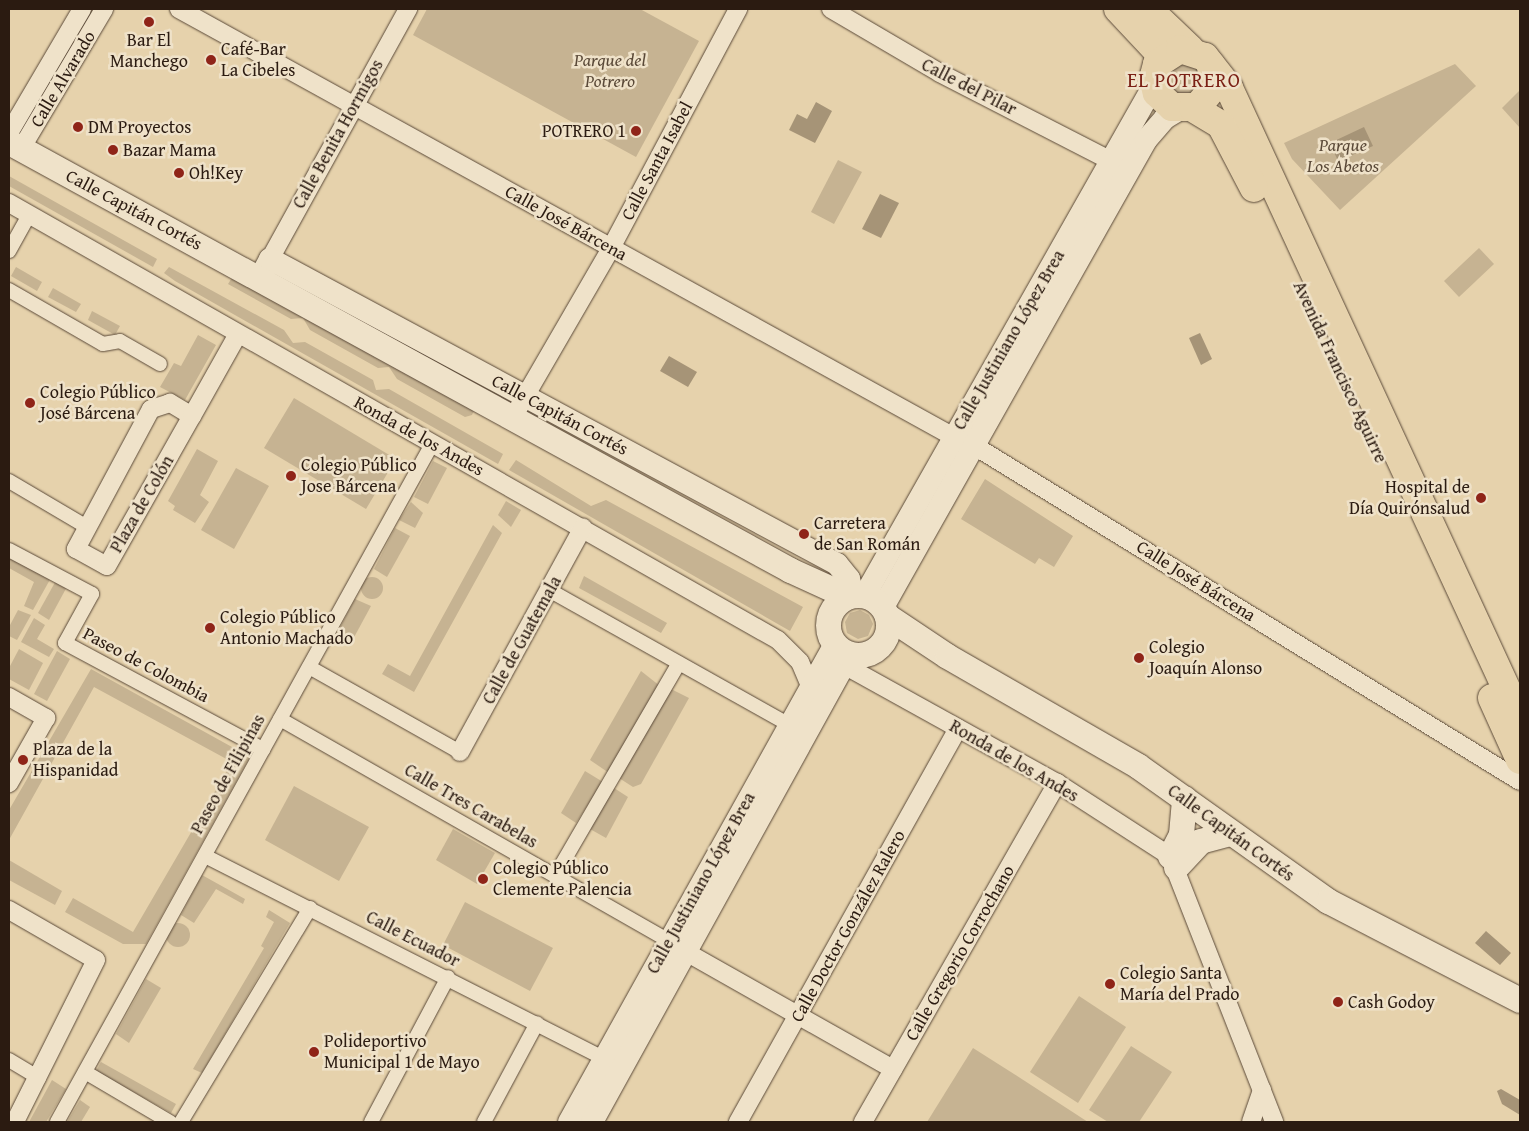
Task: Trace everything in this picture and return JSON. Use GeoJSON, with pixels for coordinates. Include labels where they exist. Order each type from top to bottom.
{"type":"FeatureCollection","features":[{"type":"Feature","properties":{"kind":"main road"},"geometry":{"type":"LineString","coordinates":[[1118,9],[1163,57]]}},
{"type":"Feature","properties":{"kind":"main road","name":"Avenida Francisco Aguirre"},"geometry":{"type":"LineString","coordinates":[[1148,9],[1190,49],[1212,66],[1233,96],[1520,718]]}},
{"type":"Feature","properties":{"kind":"main road"},"geometry":{"type":"LineString","coordinates":[[1154,85],[1155,70],[1163,57],[1174,50],[1190,49]]}},
{"type":"Feature","properties":{"kind":"main road"},"geometry":{"type":"LineString","coordinates":[[1187,109],[1212,91],[1212,66]]}},
{"type":"Feature","properties":{"kind":"main road","name":"Avenida Francisco Aguirre"},"geometry":{"type":"LineString","coordinates":[[1154,85],[1165,102],[1187,109],[1221,125],[1231,138],[1520,760]]}},
{"type":"Feature","properties":{"kind":"main road","name":"Calle Capitán Cortés"},"geometry":{"type":"LineString","coordinates":[[13,141],[265,269],[520,406],[790,570],[867,602],[947,656],[1066,723],[1184,798],[1230,833],[1328,901],[1520,1000]]}},
{"type":"Feature","properties":{"kind":"main road","name":"Calle Capitán Cortés"},"geometry":{"type":"LineString","coordinates":[[790,570],[828,619],[851,653],[923,649],[947,656]]}},
{"type":"Feature","properties":{"kind":"main road"},"geometry":{"type":"LineString","coordinates":[[828,619],[835,605],[867,602],[886,636],[851,653]]}},
{"type":"Feature","properties":{"kind":"main road"},"geometry":{"type":"LineString","coordinates":[[1173,861],[1183,825],[1184,798]]}},
{"type":"Feature","properties":{"kind":"main road"},"geometry":{"type":"LineString","coordinates":[[1173,861],[1200,841],[1230,833]]}},
{"type":"Feature","properties":{"kind":"street","name":"Calle Alvarado"},"geometry":{"type":"LineString","coordinates":[[13,141],[82,9]]}},
{"type":"Feature","properties":{"kind":"street","name":"Calle Alvarado"},"geometry":{"type":"LineString","coordinates":[[13,141],[104,9]]}},
{"type":"Feature","properties":{"kind":"street","name":"Calle José Bárcena"},"geometry":{"type":"LineString","coordinates":[[179,9],[964,441],[1520,781]]}},
{"type":"Feature","properties":{"kind":"street","name":"Calle Benita Hormigos"},"geometry":{"type":"LineString","coordinates":[[265,269],[352,105],[408,9]]}},
{"type":"Feature","properties":{"kind":"street","name":"Calle Santa Isabel"},"geometry":{"type":"LineString","coordinates":[[520,406],[611,248],[738,9]]}},
{"type":"Feature","properties":{"kind":"street","name":"Calle del Pilar"},"geometry":{"type":"LineString","coordinates":[[831,9],[940,73],[1111,161]]}},
{"type":"Feature","properties":{"kind":"street","name":"Calle Justiniano López Brea"},"geometry":{"type":"LineString","coordinates":[[964,441],[1111,161],[1154,85]]}},
{"type":"Feature","properties":{"kind":"street","name":"Calle Justiniano López Brea"},"geometry":{"type":"LineString","coordinates":[[867,602],[1146,140],[1187,109]]}},
{"type":"Feature","properties":{"kind":"street","name":"Ronda de los Andes"},"geometry":{"type":"LineString","coordinates":[[9,203],[432,444],[583,527],[778,640],[801,663],[810,686]]}},
{"type":"Feature","properties":{"kind":"street"},"geometry":{"type":"LineString","coordinates":[[9,251],[29,215]]}},
{"type":"Feature","properties":{"kind":"street"},"geometry":{"type":"LineString","coordinates":[[9,290],[103,344],[120,341],[160,364]]}},
{"type":"Feature","properties":{"kind":"street","name":"Plaza de Colón"},"geometry":{"type":"LineString","coordinates":[[193,413],[170,403],[151,409],[76,548],[106,566],[238,334]]}},
{"type":"Feature","properties":{"kind":"street","name":"Calle Capitán Cortés"},"geometry":{"type":"LineString","coordinates":[[520,406],[837,564],[867,602]]}},
{"type":"Feature","properties":{"kind":"street","name":"Paseo de Filipinas"},"geometry":{"type":"LineString","coordinates":[[57,1122],[432,444]]}},
{"type":"Feature","properties":{"kind":"street"},"geometry":{"type":"LineString","coordinates":[[9,481],[87,527]]}},
{"type":"Feature","properties":{"kind":"street","name":"Calle de Guatemala"},"geometry":{"type":"LineString","coordinates":[[460,752],[583,527]]}},
{"type":"Feature","properties":{"kind":"street","name":"Paseo de Colombia"},"geometry":{"type":"LineString","coordinates":[[9,550],[92,594],[65,643],[263,749]]}},
{"type":"Feature","properties":{"kind":"street"},"geometry":{"type":"LineString","coordinates":[[549,590],[790,725]]}},
{"type":"Feature","properties":{"kind":"street","name":"Calle Justiniano López Brea"},"geometry":{"type":"LineString","coordinates":[[592,1122],[677,946],[810,686],[851,653]]}},
{"type":"Feature","properties":{"kind":"street","name":"Calle Justiniano López Brea"},"geometry":{"type":"LineString","coordinates":[[568,1122],[604,1058],[677,946],[851,653]]}},
{"type":"Feature","properties":{"kind":"street","name":"Ronda de los Andes"},"geometry":{"type":"LineString","coordinates":[[851,653],[958,728],[1057,784],[1173,861]]}},
{"type":"Feature","properties":{"kind":"street"},"geometry":{"type":"LineString","coordinates":[[555,876],[679,663]]}},
{"type":"Feature","properties":{"kind":"street"},"geometry":{"type":"LineString","coordinates":[[309,667],[460,752]]}},
{"type":"Feature","properties":{"kind":"street"},"geometry":{"type":"LineString","coordinates":[[9,697],[46,718],[9,783]]}},
{"type":"Feature","properties":{"kind":"street","name":"Calle Tres Carabelas"},"geometry":{"type":"LineString","coordinates":[[280,719],[677,946]]}},
{"type":"Feature","properties":{"kind":"street","name":"Calle Doctor González Ralero"},"geometry":{"type":"LineString","coordinates":[[738,1122],[958,728]]}},
{"type":"Feature","properties":{"kind":"street","name":"Calle Gregorio Corrochano"},"geometry":{"type":"LineString","coordinates":[[864,1122],[1057,784]]}},
{"type":"Feature","properties":{"kind":"street","name":"Calle Ecuador"},"geometry":{"type":"LineString","coordinates":[[205,856],[448,977],[604,1058]]}},
{"type":"Feature","properties":{"kind":"street"},"geometry":{"type":"LineString","coordinates":[[1173,861],[1261,1082],[1274,1122]]}},
{"type":"Feature","properties":{"kind":"street"},"geometry":{"type":"LineString","coordinates":[[181,1122],[310,908]]}},
{"type":"Feature","properties":{"kind":"street"},"geometry":{"type":"LineString","coordinates":[[9,910],[96,960],[39,1078],[15,1122]]}},
{"type":"Feature","properties":{"kind":"street"},"geometry":{"type":"LineString","coordinates":[[677,946],[893,1069]]}},
{"type":"Feature","properties":{"kind":"street"},"geometry":{"type":"LineString","coordinates":[[371,1122],[448,977]]}},
{"type":"Feature","properties":{"kind":"street"},"geometry":{"type":"LineString","coordinates":[[484,1122],[537,1023]]}},
{"type":"Feature","properties":{"kind":"street"},"geometry":{"type":"LineString","coordinates":[[9,1060],[39,1078]]}},
{"type":"Feature","properties":{"kind":"street"},"geometry":{"type":"LineString","coordinates":[[85,1072],[170,1122]]}},
{"type":"Feature","properties":{"kind":"street"},"geometry":{"type":"LineString","coordinates":[[1251,1122],[1259,1110],[1261,1082]]}},
{"type":"Feature","properties":{"kind":"green space","name":"Parque del Potrero"},"geometry":{"type":"Polygon","coordinates":[[[427,9],[640,9],[699,41],[636,157],[413,35],[427,9]]]}},
{"type":"Feature","properties":{"kind":"green space"},"geometry":{"type":"Polygon","coordinates":[[[1191,61],[1205,80],[1185,99],[1166,85],[1167,73],[1170,68],[1191,61]]]}},
{"type":"Feature","properties":{"kind":"green space","name":"Parque Los Abetos"},"geometry":{"type":"Polygon","coordinates":[[[1455,64],[1476,86],[1340,210],[1292,159],[1284,143],[1455,64]]]}},
{"type":"Feature","properties":{"kind":"green space"},"geometry":{"type":"Polygon","coordinates":[[[1520,90],[1520,128],[1502,108],[1520,90]]]}},
{"type":"Feature","properties":{"kind":"green space"},"geometry":{"type":"Polygon","coordinates":[[[838,160],[862,172],[834,224],[811,212],[838,160]]]}},
{"type":"Feature","properties":{"kind":"green space"},"geometry":{"type":"Polygon","coordinates":[[[9,176],[157,259],[153,267],[9,186],[9,176]]]}},
{"type":"Feature","properties":{"kind":"green space"},"geometry":{"type":"Polygon","coordinates":[[[1479,248],[1494,264],[1459,297],[1444,281],[1479,248]]]}},
{"type":"Feature","properties":{"kind":"green space"},"geometry":{"type":"Polygon","coordinates":[[[16,267],[42,282],[37,291],[11,276],[16,267]]]}},
{"type":"Feature","properties":{"kind":"green space"},"geometry":{"type":"Polygon","coordinates":[[[169,267],[284,330],[293,343],[305,342],[373,380],[376,390],[389,389],[503,454],[498,464],[175,281],[164,273],[169,267]]]}},
{"type":"Feature","properties":{"kind":"green space"},"geometry":{"type":"Polygon","coordinates":[[[233,276],[475,408],[472,415],[465,417],[397,379],[389,367],[378,368],[310,330],[303,318],[291,319],[228,284],[233,276]]]}},
{"type":"Feature","properties":{"kind":"green space"},"geometry":{"type":"Polygon","coordinates":[[[53,288],[81,304],[76,312],[48,297],[53,288]]]}},
{"type":"Feature","properties":{"kind":"green space"},"geometry":{"type":"Polygon","coordinates":[[[92,311],[120,326],[115,335],[88,320],[92,311]]]}},
{"type":"Feature","properties":{"kind":"green space"},"geometry":{"type":"Polygon","coordinates":[[[198,335],[216,345],[185,400],[160,387],[174,363],[181,366],[198,335]]]}},
{"type":"Feature","properties":{"kind":"green space"},"geometry":{"type":"Polygon","coordinates":[[[294,398],[396,459],[366,509],[264,448],[294,398]]]}},
{"type":"Feature","properties":{"kind":"green space"},"geometry":{"type":"Polygon","coordinates":[[[197,449],[218,461],[200,495],[209,502],[195,523],[173,510],[175,506],[168,501],[197,449]]]}},
{"type":"Feature","properties":{"kind":"green space"},"geometry":{"type":"Polygon","coordinates":[[[516,460],[591,506],[606,500],[803,607],[790,631],[509,470],[516,460]]]}},
{"type":"Feature","properties":{"kind":"green space"},"geometry":{"type":"Polygon","coordinates":[[[433,461],[447,468],[428,504],[414,497],[433,461]]]}},
{"type":"Feature","properties":{"kind":"green space"},"geometry":{"type":"Polygon","coordinates":[[[236,468],[269,486],[234,549],[201,530],[236,468]]]}},
{"type":"Feature","properties":{"kind":"green space"},"geometry":{"type":"Polygon","coordinates":[[[985,479],[1073,536],[1054,567],[1039,558],[1035,564],[961,519],[985,479]]]}},
{"type":"Feature","properties":{"kind":"green space"},"geometry":{"type":"Polygon","coordinates":[[[506,501],[521,510],[511,527],[498,515],[506,501]]]}},
{"type":"Feature","properties":{"kind":"green space"},"geometry":{"type":"Polygon","coordinates":[[[411,502],[423,513],[415,528],[399,520],[411,502]]]}},
{"type":"Feature","properties":{"kind":"green space"},"geometry":{"type":"Polygon","coordinates":[[[493,525],[502,533],[414,692],[382,674],[388,664],[410,676],[493,525]]]}},
{"type":"Feature","properties":{"kind":"green space"},"geometry":{"type":"Polygon","coordinates":[[[395,528],[410,536],[387,577],[374,569],[395,528]]]}},
{"type":"Feature","properties":{"kind":"green space"},"geometry":{"type":"Polygon","coordinates":[[[9,553],[52,576],[33,610],[24,606],[34,582],[9,568],[9,553]]]}},
{"type":"Feature","properties":{"kind":"green space"},"geometry":{"type":"Polygon","coordinates":[[[584,576],[667,623],[661,633],[579,588],[584,576]]]}},
{"type":"Feature","properties":{"kind":"green space"},"geometry":{"type":"Polygon","coordinates":[[[58,577],[69,583],[49,620],[38,613],[58,577]]]}},
{"type":"Feature","properties":{"kind":"green space"},"geometry":{"type":"Polygon","coordinates":[[[372,577],[382,584],[383,588],[376,598],[372,599],[362,592],[361,588],[368,578],[372,577]]]}},
{"type":"Feature","properties":{"kind":"green space"},"geometry":{"type":"Polygon","coordinates":[[[355,599],[371,606],[352,641],[337,633],[355,599]]]}},
{"type":"Feature","properties":{"kind":"green space"},"geometry":{"type":"Polygon","coordinates":[[[18,610],[31,615],[17,640],[9,636],[9,627],[18,610]]]}},
{"type":"Feature","properties":{"kind":"green space"},"geometry":{"type":"Polygon","coordinates":[[[860,610],[869,615],[873,624],[868,636],[858,639],[847,633],[845,622],[850,613],[860,610]]]}},
{"type":"Feature","properties":{"kind":"green space"},"geometry":{"type":"Polygon","coordinates":[[[34,618],[45,625],[37,639],[54,649],[49,657],[21,642],[34,618]]]}},
{"type":"Feature","properties":{"kind":"green space"},"geometry":{"type":"Polygon","coordinates":[[[19,649],[43,663],[29,690],[9,679],[9,668],[19,649]]]}},
{"type":"Feature","properties":{"kind":"green space"},"geometry":{"type":"Polygon","coordinates":[[[57,651],[70,659],[47,701],[34,694],[57,651]]]}},
{"type":"Feature","properties":{"kind":"green space"},"geometry":{"type":"Polygon","coordinates":[[[91,669],[250,757],[146,944],[123,944],[65,912],[73,898],[133,932],[232,762],[94,687],[9,840],[9,810],[91,669]]]}},
{"type":"Feature","properties":{"kind":"green space"},"geometry":{"type":"Polygon","coordinates":[[[641,671],[660,686],[609,773],[590,760],[641,671]]]}},
{"type":"Feature","properties":{"kind":"green space"},"geometry":{"type":"Polygon","coordinates":[[[671,689],[689,698],[641,784],[633,787],[619,778],[671,689]]]}},
{"type":"Feature","properties":{"kind":"green space"},"geometry":{"type":"Polygon","coordinates":[[[585,771],[603,782],[576,823],[561,813],[585,771]]]}},
{"type":"Feature","properties":{"kind":"green space"},"geometry":{"type":"Polygon","coordinates":[[[294,786],[369,827],[339,881],[265,840],[294,786]]]}},
{"type":"Feature","properties":{"kind":"green space"},"geometry":{"type":"Polygon","coordinates":[[[614,788],[628,797],[606,838],[590,829],[614,788]]]}},
{"type":"Feature","properties":{"kind":"green space"},"geometry":{"type":"Polygon","coordinates":[[[453,829],[495,853],[477,884],[436,860],[453,829]]]}},
{"type":"Feature","properties":{"kind":"green space"},"geometry":{"type":"Polygon","coordinates":[[[9,860],[62,891],[55,905],[9,880],[9,860]]]}},
{"type":"Feature","properties":{"kind":"green space"},"geometry":{"type":"Polygon","coordinates":[[[202,875],[245,899],[243,904],[216,889],[194,923],[181,915],[202,875]]]}},
{"type":"Feature","properties":{"kind":"green space"},"geometry":{"type":"Polygon","coordinates":[[[465,902],[553,948],[530,991],[443,945],[465,902]]]}},
{"type":"Feature","properties":{"kind":"green space"},"geometry":{"type":"Polygon","coordinates":[[[269,910],[290,923],[202,1073],[193,1069],[264,948],[261,946],[274,922],[266,917],[269,910]]]}},
{"type":"Feature","properties":{"kind":"green space"},"geometry":{"type":"Polygon","coordinates":[[[178,923],[187,926],[190,935],[187,944],[178,947],[169,944],[166,935],[169,926],[178,923]]]}},
{"type":"Feature","properties":{"kind":"green space"},"geometry":{"type":"Polygon","coordinates":[[[146,979],[161,988],[129,1043],[116,1034],[146,979]]]}},
{"type":"Feature","properties":{"kind":"green space"},"geometry":{"type":"Polygon","coordinates":[[[1079,996],[1126,1027],[1078,1103],[1030,1072],[1079,996]]]}},
{"type":"Feature","properties":{"kind":"green space"},"geometry":{"type":"Polygon","coordinates":[[[1131,1046],[1172,1072],[1139,1122],[1108,1122],[1089,1110],[1131,1046]]]}},
{"type":"Feature","properties":{"kind":"green space"},"geometry":{"type":"Polygon","coordinates":[[[973,1048],[1014,1074],[1088,1122],[927,1122],[973,1048]]]}},
{"type":"Feature","properties":{"kind":"green space"},"geometry":{"type":"Polygon","coordinates":[[[101,1062],[176,1104],[171,1113],[96,1071],[101,1062]]]}},
{"type":"Feature","properties":{"kind":"green space"},"geometry":{"type":"Polygon","coordinates":[[[52,1080],[66,1089],[46,1122],[29,1122],[52,1080]]]}},
{"type":"Feature","properties":{"kind":"green space"},"geometry":{"type":"Polygon","coordinates":[[[80,1100],[90,1107],[81,1122],[67,1122],[80,1100]]]}},
{"type":"Feature","properties":{"kind":"shaded area"},"geometry":{"type":"Polygon","coordinates":[[[816,102],[832,111],[815,143],[789,130],[797,114],[807,119],[816,102]]]}},
{"type":"Feature","properties":{"kind":"shaded area"},"geometry":{"type":"Polygon","coordinates":[[[1364,127],[1373,146],[1338,161],[1330,143],[1364,127]]]}},
{"type":"Feature","properties":{"kind":"shaded area"},"geometry":{"type":"Polygon","coordinates":[[[880,194],[899,203],[881,238],[862,229],[880,194]]]}},
{"type":"Feature","properties":{"kind":"shaded area"},"geometry":{"type":"Polygon","coordinates":[[[1200,333],[1212,359],[1201,365],[1189,338],[1200,333]]]}},
{"type":"Feature","properties":{"kind":"shaded area"},"geometry":{"type":"Polygon","coordinates":[[[669,356],[697,372],[688,387],[660,371],[669,356]]]}},
{"type":"Feature","properties":{"kind":"shaded area"},"geometry":{"type":"Polygon","coordinates":[[[1486,931],[1511,953],[1500,965],[1475,943],[1486,931]]]}},
{"type":"Feature","properties":{"kind":"shaded area"},"geometry":{"type":"Polygon","coordinates":[[[1501,1089],[1520,1100],[1520,1115],[1502,1104],[1497,1091],[1501,1089]]]}},
{"type":"Feature","properties":{"kind":"place","name":"Bar El Manchego"},"geometry":{"type":"Point","coordinates":[149,22]}},
{"type":"Feature","properties":{"kind":"place","name":"Café-Bar La Cibeles"},"geometry":{"type":"Point","coordinates":[211,60]}},
{"type":"Feature","properties":{"kind":"place","name":"DM Proyectos"},"geometry":{"type":"Point","coordinates":[78,127]}},
{"type":"Feature","properties":{"kind":"place","name":"POTRERO 1"},"geometry":{"type":"Point","coordinates":[636,131]}},
{"type":"Feature","properties":{"kind":"place","name":"Bazar Mama"},"geometry":{"type":"Point","coordinates":[113,150]}},
{"type":"Feature","properties":{"kind":"place","name":"Oh!Key"},"geometry":{"type":"Point","coordinates":[179,173]}},
{"type":"Feature","properties":{"kind":"place","name":"Colegio Público José Bárcena"},"geometry":{"type":"Point","coordinates":[30,403]}},
{"type":"Feature","properties":{"kind":"place","name":"Colegio Público Jose Bárcena"},"geometry":{"type":"Point","coordinates":[291,476]}},
{"type":"Feature","properties":{"kind":"place","name":"Hospital de Día Quirónsalud"},"geometry":{"type":"Point","coordinates":[1481,498]}},
{"type":"Feature","properties":{"kind":"place","name":"Carretera de San Román"},"geometry":{"type":"Point","coordinates":[804,534]}},
{"type":"Feature","properties":{"kind":"place","name":"Colegio Público Antonio Machado"},"geometry":{"type":"Point","coordinates":[210,628]}},
{"type":"Feature","properties":{"kind":"place","name":"Colegio Joaquín Alonso"},"geometry":{"type":"Point","coordinates":[1139,658]}},
{"type":"Feature","properties":{"kind":"place","name":"Plaza de la Hispanidad"},"geometry":{"type":"Point","coordinates":[23,760]}},
{"type":"Feature","properties":{"kind":"place","name":"Colegio Público Clemente Palencia"},"geometry":{"type":"Point","coordinates":[483,879]}},
{"type":"Feature","properties":{"kind":"place","name":"Colegio Santa María del Prado"},"geometry":{"type":"Point","coordinates":[1110,984]}},
{"type":"Feature","properties":{"kind":"place","name":"Cash Godoy"},"geometry":{"type":"Point","coordinates":[1338,1002]}},
{"type":"Feature","properties":{"kind":"place","name":"Polideportivo Municipal 1 de Mayo"},"geometry":{"type":"Point","coordinates":[314,1052]}},
{"type":"Feature","properties":{"kind":"district","name":"EL POTRERO"},"geometry":{"type":"Point","coordinates":[1184,79]}}]}
